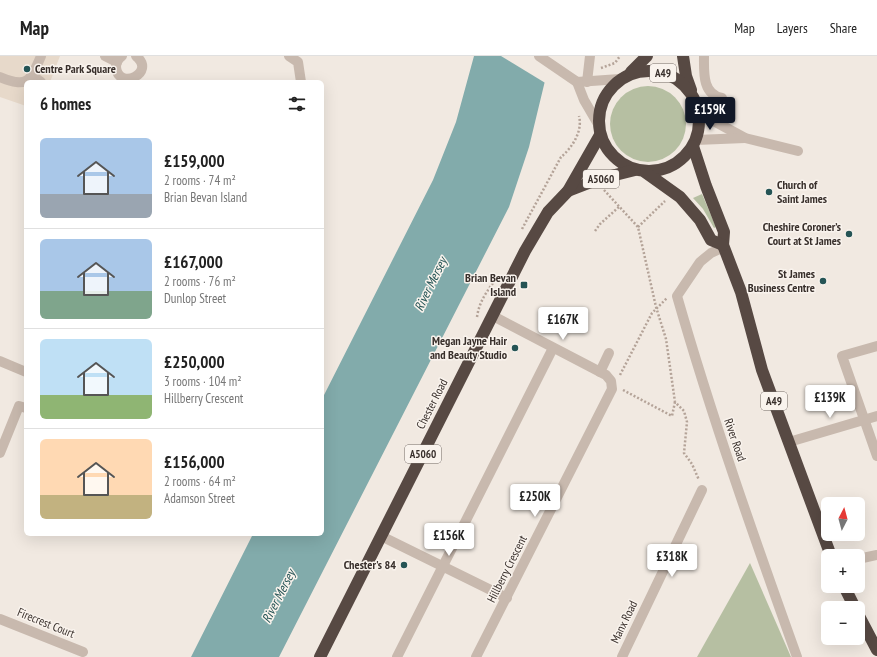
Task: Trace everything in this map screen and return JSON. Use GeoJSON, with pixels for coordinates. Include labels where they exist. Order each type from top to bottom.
{"type":"FeatureCollection","features":[{"type":"Feature","properties":{"kind":"highway","name":"A49"},"geometry":{"type":"LineString","coordinates":[[599,130],[600,109],[606,94],[648,56]]}},
{"type":"Feature","properties":{"kind":"highway","name":"A49"},"geometry":{"type":"LineString","coordinates":[[683,56],[686,76],[699,113],[699,127],[694,143],[724,232],[723,246],[741,292],[762,370],[828,549]]}},
{"type":"Feature","properties":{"kind":"highway","name":"A49"},"geometry":{"type":"LineString","coordinates":[[624,78],[641,71],[656,71],[667,74],[683,84],[692,95]]}},
{"type":"Feature","properties":{"kind":"highway"},"geometry":{"type":"LineString","coordinates":[[599,130],[611,154],[620,162],[640,171],[680,197],[700,220],[711,240],[723,246]]}},
{"type":"Feature","properties":{"kind":"highway","name":"Chester Road"},"geometry":{"type":"LineString","coordinates":[[320,657],[538,229],[548,212],[568,191],[599,130]]}},
{"type":"Feature","properties":{"kind":"highway"},"geometry":{"type":"LineString","coordinates":[[640,171],[656,171],[671,166],[686,155],[694,143]]}},
{"type":"Feature","properties":{"kind":"highway","name":"Chester Road"},"geometry":{"type":"LineString","coordinates":[[568,191],[599,180],[640,171]]}},
{"type":"Feature","properties":{"kind":"highway"},"geometry":{"type":"LineString","coordinates":[[865,627],[877,650]]}},
{"type":"Feature","properties":{"kind":"street"},"geometry":{"type":"LineString","coordinates":[[37,79],[41,56]]}},
{"type":"Feature","properties":{"kind":"street"},"geometry":{"type":"LineString","coordinates":[[105,56],[119,59],[118,73],[129,79],[139,74],[140,58]]}},
{"type":"Feature","properties":{"kind":"street"},"geometry":{"type":"LineString","coordinates":[[289,56],[298,62],[301,80]]}},
{"type":"Feature","properties":{"kind":"street"},"geometry":{"type":"LineString","coordinates":[[539,56],[565,74],[582,82],[624,78]]}},
{"type":"Feature","properties":{"kind":"street"},"geometry":{"type":"LineString","coordinates":[[590,56],[582,82],[584,100],[599,130]]}},
{"type":"Feature","properties":{"kind":"street"},"geometry":{"type":"LineString","coordinates":[[704,56],[706,87],[715,97],[722,98]]}},
{"type":"Feature","properties":{"kind":"street"},"geometry":{"type":"LineString","coordinates":[[0,77],[18,83],[24,81]]}},
{"type":"Feature","properties":{"kind":"street"},"geometry":{"type":"LineString","coordinates":[[699,113],[745,138],[798,151]]}},
{"type":"Feature","properties":{"kind":"street"},"geometry":{"type":"LineString","coordinates":[[694,143],[745,138]]}},
{"type":"Feature","properties":{"kind":"street"},"geometry":{"type":"LineString","coordinates":[[677,296],[700,262],[723,246]]}},
{"type":"Feature","properties":{"kind":"street","name":"River Road"},"geometry":{"type":"LineString","coordinates":[[677,296],[702,382],[753,534],[797,657]]}},
{"type":"Feature","properties":{"kind":"street"},"geometry":{"type":"LineString","coordinates":[[493,316],[600,372],[609,378],[612,384]]}},
{"type":"Feature","properties":{"kind":"street"},"geometry":{"type":"LineString","coordinates":[[877,346],[842,356],[863,420],[877,456]]}},
{"type":"Feature","properties":{"kind":"street"},"geometry":{"type":"LineString","coordinates":[[397,657],[553,348]]}},
{"type":"Feature","properties":{"kind":"street"},"geometry":{"type":"LineString","coordinates":[[600,372],[609,352]]}},
{"type":"Feature","properties":{"kind":"street"},"geometry":{"type":"LineString","coordinates":[[0,361],[24,371]]}},
{"type":"Feature","properties":{"kind":"street","name":"Hillberry Crescent"},"geometry":{"type":"LineString","coordinates":[[476,657],[611,393],[612,384]]}},
{"type":"Feature","properties":{"kind":"street"},"geometry":{"type":"LineString","coordinates":[[0,453],[19,406],[24,407]]}},
{"type":"Feature","properties":{"kind":"street"},"geometry":{"type":"LineString","coordinates":[[789,442],[877,416]]}},
{"type":"Feature","properties":{"kind":"street","name":"Manx Road"},"geometry":{"type":"LineString","coordinates":[[622,657],[702,490]]}},
{"type":"Feature","properties":{"kind":"street"},"geometry":{"type":"LineString","coordinates":[[381,536],[507,598]]}},
{"type":"Feature","properties":{"kind":"street"},"geometry":{"type":"LineString","coordinates":[[865,557],[877,554]]}},
{"type":"Feature","properties":{"kind":"street","name":"Firecrest Court"},"geometry":{"type":"LineString","coordinates":[[1,622],[40,634],[83,652]]}},
{"type":"Feature","properties":{"kind":"path"},"geometry":{"type":"LineString","coordinates":[[602,66],[615,63],[620,56]]}},
{"type":"Feature","properties":{"kind":"path"},"geometry":{"type":"LineString","coordinates":[[569,150],[579,131],[580,121],[577,112]]}},
{"type":"Feature","properties":{"kind":"path"},"geometry":{"type":"LineString","coordinates":[[603,189],[620,206],[638,228],[656,307],[666,338],[675,402],[672,416],[612,384],[620,375],[656,307],[668,296],[677,296]]}},
{"type":"Feature","properties":{"kind":"path"},"geometry":{"type":"LineString","coordinates":[[638,228],[666,200]]}},
{"type":"Feature","properties":{"kind":"path"},"geometry":{"type":"LineString","coordinates":[[595,231],[600,224],[620,206]]}},
{"type":"Feature","properties":{"kind":"path"},"geometry":{"type":"LineString","coordinates":[[675,402],[684,411],[687,422],[684,453],[695,470],[702,490]]}},
{"type":"Feature","properties":{"kind":"green space"},"geometry":{"type":"Polygon","coordinates":[[[648,86],[662,89],[675,97],[683,110],[686,124],[683,138],[675,151],[662,159],[648,162],[634,159],[621,151],[613,138],[610,124],[613,110],[621,97],[634,89],[648,86]]]}},
{"type":"Feature","properties":{"kind":"green space"},"geometry":{"type":"Polygon","coordinates":[[[702,194],[716,227],[714,228],[703,209],[693,198],[702,194]]]}},
{"type":"Feature","properties":{"kind":"green space"},"geometry":{"type":"Polygon","coordinates":[[[750,563],[791,657],[697,657],[750,563]]]}},
{"type":"Feature","properties":{"kind":"shaded area","name":"Centre Park Square"},"geometry":{"type":"Polygon","coordinates":[[[0,56],[60,56],[51,80],[24,80],[24,105],[0,97],[0,56]]]}},
{"type":"Feature","properties":{"kind":"water","name":"River Mersey"},"geometry":{"type":"Polygon","coordinates":[[[474,56],[551,56],[529,147],[509,207],[279,657],[191,657],[252,536],[324,536],[324,395],[433,180],[456,122],[474,56]]]}},
{"type":"Feature","properties":{"kind":"pier"},"geometry":{"type":"Polygon","coordinates":[[[501,56],[553,56],[547,84],[501,56]]]}},
{"type":"Feature","properties":{"kind":"place","name":"Centre Park Square"},"geometry":{"type":"Point","coordinates":[27,69]}},
{"type":"Feature","properties":{"kind":"place","name":"Church of Saint James"},"geometry":{"type":"Point","coordinates":[769,192]}},
{"type":"Feature","properties":{"kind":"place","name":"Cheshire Coroner’s Court at St James"},"geometry":{"type":"Point","coordinates":[849,234]}},
{"type":"Feature","properties":{"kind":"place","name":"St James Business Centre"},"geometry":{"type":"Point","coordinates":[823,281]}},
{"type":"Feature","properties":{"kind":"place","name":"Brian Bevan Island"},"geometry":{"type":"Point","coordinates":[524,285]}},
{"type":"Feature","properties":{"kind":"place","name":"Megan Jayne Hair and Beauty Studio"},"geometry":{"type":"Point","coordinates":[515,348]}},
{"type":"Feature","properties":{"kind":"place","name":"Chester's 84"},"geometry":{"type":"Point","coordinates":[404,565]}}]}
